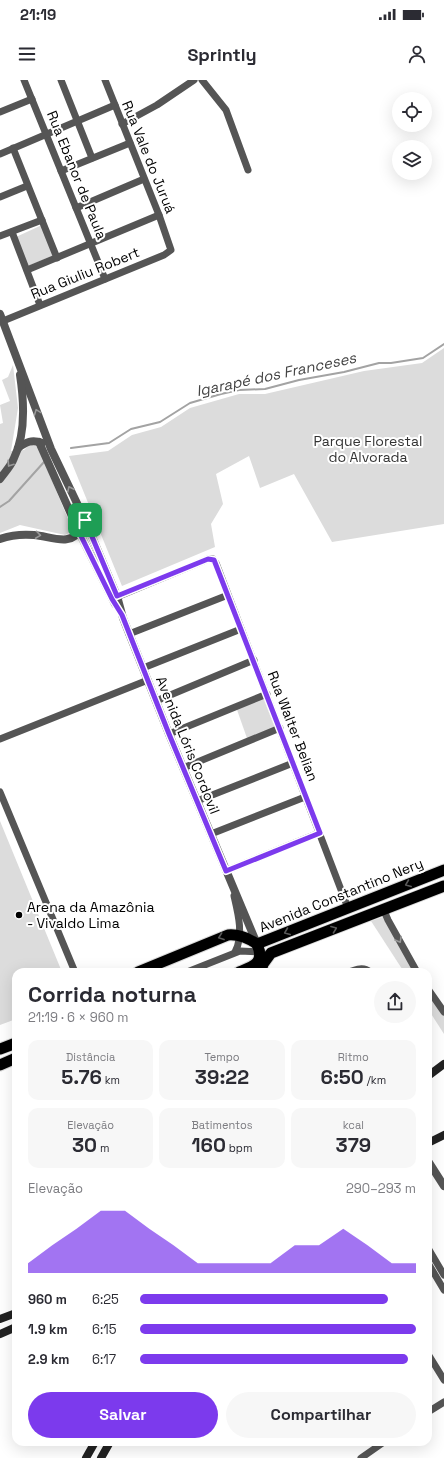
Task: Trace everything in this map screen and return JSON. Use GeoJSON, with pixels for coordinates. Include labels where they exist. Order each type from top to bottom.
{"type":"FeatureCollection","features":[{"type":"Feature","properties":{"kind":"highway","name":"Avenida Constantino Nery"},"geometry":{"type":"LineString","coordinates":[[147,968],[228,935],[240,936],[249,939],[258,948],[348,908],[444,870]]}},
{"type":"Feature","properties":{"kind":"highway","name":"Avenida Constantino Nery"},"geometry":{"type":"LineString","coordinates":[[271,953],[444,886]]}},
{"type":"Feature","properties":{"kind":"highway"},"geometry":{"type":"LineString","coordinates":[[250,968],[255,966],[260,958],[258,948]]}},
{"type":"Feature","properties":{"kind":"highway"},"geometry":{"type":"LineString","coordinates":[[262,968],[265,960],[271,953]]}},
{"type":"Feature","properties":{"kind":"highway"},"geometry":{"type":"LineString","coordinates":[[0,1049],[12,1044]]}},
{"type":"Feature","properties":{"kind":"highway"},"geometry":{"type":"LineString","coordinates":[[0,1065],[12,1060]]}},
{"type":"Feature","properties":{"kind":"main road"},"geometry":{"type":"LineString","coordinates":[[432,1073],[444,1064]]}},
{"type":"Feature","properties":{"kind":"main road"},"geometry":{"type":"LineString","coordinates":[[432,1141],[444,1136]]}},
{"type":"Feature","properties":{"kind":"main road"},"geometry":{"type":"LineString","coordinates":[[0,1320],[12,1315]]}},
{"type":"Feature","properties":{"kind":"main road"},"geometry":{"type":"LineString","coordinates":[[0,1334],[12,1329]]}},
{"type":"Feature","properties":{"kind":"main road"},"geometry":{"type":"LineString","coordinates":[[86,1458],[93,1446]]}},
{"type":"Feature","properties":{"kind":"main road"},"geometry":{"type":"LineString","coordinates":[[100,1458],[108,1446]]}},
{"type":"Feature","properties":{"kind":"street","name":"Rua Ebanor de Paula"},"geometry":{"type":"LineString","coordinates":[[24,80],[105,280]]}},
{"type":"Feature","properties":{"kind":"street"},"geometry":{"type":"LineString","coordinates":[[61,80],[92,158]]}},
{"type":"Feature","properties":{"kind":"street","name":"Rua Vale do Juruá"},"geometry":{"type":"LineString","coordinates":[[105,80],[159,215],[169,244]]}},
{"type":"Feature","properties":{"kind":"street"},"geometry":{"type":"LineString","coordinates":[[122,124],[157,105],[194,80]]}},
{"type":"Feature","properties":{"kind":"street"},"geometry":{"type":"LineString","coordinates":[[202,80],[226,110],[248,170]]}},
{"type":"Feature","properties":{"kind":"street"},"geometry":{"type":"LineString","coordinates":[[0,112],[32,99]]}},
{"type":"Feature","properties":{"kind":"street"},"geometry":{"type":"LineString","coordinates":[[0,154],[115,105]]}},
{"type":"Feature","properties":{"kind":"street"},"geometry":{"type":"LineString","coordinates":[[61,171],[130,143]]}},
{"type":"Feature","properties":{"kind":"street"},"geometry":{"type":"LineString","coordinates":[[13,148],[57,258]]}},
{"type":"Feature","properties":{"kind":"street"},"geometry":{"type":"LineString","coordinates":[[76,208],[144,179]]}},
{"type":"Feature","properties":{"kind":"street"},"geometry":{"type":"LineString","coordinates":[[0,197],[27,186]]}},
{"type":"Feature","properties":{"kind":"street"},"geometry":{"type":"LineString","coordinates":[[27,270],[159,215]]}},
{"type":"Feature","properties":{"kind":"street"},"geometry":{"type":"LineString","coordinates":[[0,236],[42,220]]}},
{"type":"Feature","properties":{"kind":"street"},"geometry":{"type":"LineString","coordinates":[[12,232],[40,305]]}},
{"type":"Feature","properties":{"kind":"street","name":"Rua Giuliu Robert"},"geometry":{"type":"LineString","coordinates":[[1,317],[40,305],[164,255],[171,250],[169,244]]}},
{"type":"Feature","properties":{"kind":"street"},"geometry":{"type":"LineString","coordinates":[[0,479],[15,458],[24,414],[18,360],[1,317]]}},
{"type":"Feature","properties":{"kind":"street","name":"Avenida Lóris Cordovil"},"geometry":{"type":"LineString","coordinates":[[18,360],[51,449],[85,520],[114,598]]}},
{"type":"Feature","properties":{"kind":"street"},"geometry":{"type":"LineString","coordinates":[[18,448],[26,442],[39,442],[51,449]]}},
{"type":"Feature","properties":{"kind":"street","name":"Avenida Lóris Cordovil"},"geometry":{"type":"LineString","coordinates":[[39,442],[79,532],[122,615],[169,734],[258,948]]}},
{"type":"Feature","properties":{"kind":"street"},"geometry":{"type":"LineString","coordinates":[[0,538],[23,534],[65,540],[70,539],[79,532],[85,520]]}},
{"type":"Feature","properties":{"kind":"street","name":"Rua Walter Belian"},"geometry":{"type":"LineString","coordinates":[[114,598],[208,559],[213,559],[216,563],[254,660],[348,908]]}},
{"type":"Feature","properties":{"kind":"street"},"geometry":{"type":"LineString","coordinates":[[129,634],[228,595]]}},
{"type":"Feature","properties":{"kind":"street"},"geometry":{"type":"LineString","coordinates":[[143,668],[241,629]]}},
{"type":"Feature","properties":{"kind":"street"},"geometry":{"type":"LineString","coordinates":[[156,701],[254,660]]}},
{"type":"Feature","properties":{"kind":"street"},"geometry":{"type":"LineString","coordinates":[[0,739],[148,680]]}},
{"type":"Feature","properties":{"kind":"street"},"geometry":{"type":"LineString","coordinates":[[169,734],[267,694]]}},
{"type":"Feature","properties":{"kind":"street"},"geometry":{"type":"LineString","coordinates":[[183,768],[280,728]]}},
{"type":"Feature","properties":{"kind":"street"},"geometry":{"type":"LineString","coordinates":[[197,801],[293,763]]}},
{"type":"Feature","properties":{"kind":"street"},"geometry":{"type":"LineString","coordinates":[[0,792],[73,968]]}},
{"type":"Feature","properties":{"kind":"street"},"geometry":{"type":"LineString","coordinates":[[211,834],[306,797]]}},
{"type":"Feature","properties":{"kind":"street"},"geometry":{"type":"LineString","coordinates":[[226,871],[320,833]]}},
{"type":"Feature","properties":{"kind":"street","name":"Avenida Lóris Cordovil"},"geometry":{"type":"LineString","coordinates":[[232,884],[240,936],[235,952]]}},
{"type":"Feature","properties":{"kind":"street"},"geometry":{"type":"LineString","coordinates":[[389,908],[385,913],[388,920],[415,968]]}},
{"type":"Feature","properties":{"kind":"street"},"geometry":{"type":"LineString","coordinates":[[197,968],[235,952],[258,948],[271,953]]}},
{"type":"Feature","properties":{"kind":"street"},"geometry":{"type":"LineString","coordinates":[[432,995],[444,1012]]}},
{"type":"Feature","properties":{"kind":"street"},"geometry":{"type":"LineString","coordinates":[[432,1167],[444,1184]]}},
{"type":"Feature","properties":{"kind":"street"},"geometry":{"type":"LineString","coordinates":[[432,1255],[444,1275]]}},
{"type":"Feature","properties":{"kind":"street"},"geometry":{"type":"LineString","coordinates":[[432,1270],[444,1290]]}},
{"type":"Feature","properties":{"kind":"street"},"geometry":{"type":"LineString","coordinates":[[432,1360],[444,1380]]}},
{"type":"Feature","properties":{"kind":"street"},"geometry":{"type":"LineString","coordinates":[[432,1410],[444,1402]]}},
{"type":"Feature","properties":{"kind":"street"},"geometry":{"type":"LineString","coordinates":[[361,1458],[378,1446]]}},
{"type":"Feature","properties":{"kind":"green space"},"geometry":{"type":"Polygon","coordinates":[[[42,225],[54,255],[28,266],[16,237],[42,225]]]}},
{"type":"Feature","properties":{"kind":"green space","name":"Parque Florestal do Alvorada"},"geometry":{"type":"Polygon","coordinates":[[[444,348],[444,524],[332,542],[294,474],[260,488],[249,456],[216,474],[223,504],[211,524],[215,547],[122,586],[69,456],[108,451],[132,435],[161,427],[190,408],[239,394],[265,394],[364,371],[422,363],[444,348]]]}},
{"type":"Feature","properties":{"kind":"green space"},"geometry":{"type":"Polygon","coordinates":[[[13,365],[18,408],[11,451],[24,450],[30,444],[38,447],[73,531],[65,535],[20,525],[0,533],[0,424],[3,423],[0,405],[10,401],[2,380],[8,377],[13,365]]]}},
{"type":"Feature","properties":{"kind":"green space"},"geometry":{"type":"Polygon","coordinates":[[[269,693],[282,726],[248,741],[236,707],[269,693]]]}},
{"type":"Feature","properties":{"kind":"green space","name":"Arena da Amazônia - Vivaldo Lima"},"geometry":{"type":"Polygon","coordinates":[[[0,821],[60,968],[12,968],[12,1020],[0,1025],[0,821]]]}},
{"type":"Feature","properties":{"kind":"green space"},"geometry":{"type":"Polygon","coordinates":[[[383,917],[413,968],[401,968],[371,921],[383,917]]]}},
{"type":"Feature","properties":{"kind":"green space"},"geometry":{"type":"Polygon","coordinates":[[[432,998],[444,1015],[444,1034],[432,1015],[432,998]]]}},
{"type":"Feature","properties":{"kind":"waterway","name":"Igarapé dos Franceses"},"geometry":{"type":"LineString","coordinates":[[71,448],[109,443],[131,429],[160,422],[190,403],[221,394],[239,390],[265,389],[299,380],[344,372],[379,363],[391,363],[423,358],[444,344]]}},
{"type":"Feature","properties":{"kind":"waterway","name":"Igarapé dos Franceses"},"geometry":{"type":"LineString","coordinates":[[0,507],[9,501],[44,462]]}},
{"type":"Feature","properties":{"kind":"place","name":"Arena da Amazônia - Vivaldo Lima"},"geometry":{"type":"Point","coordinates":[19,915]}},
{"type":"Feature","properties":{"kind":"route"},"geometry":{"type":"LineString","coordinates":[[85,520],[117,596],[208,559],[214,560],[320,833],[226,871],[169,734],[122,615],[112,599],[79,532],[85,520]]}}]}
